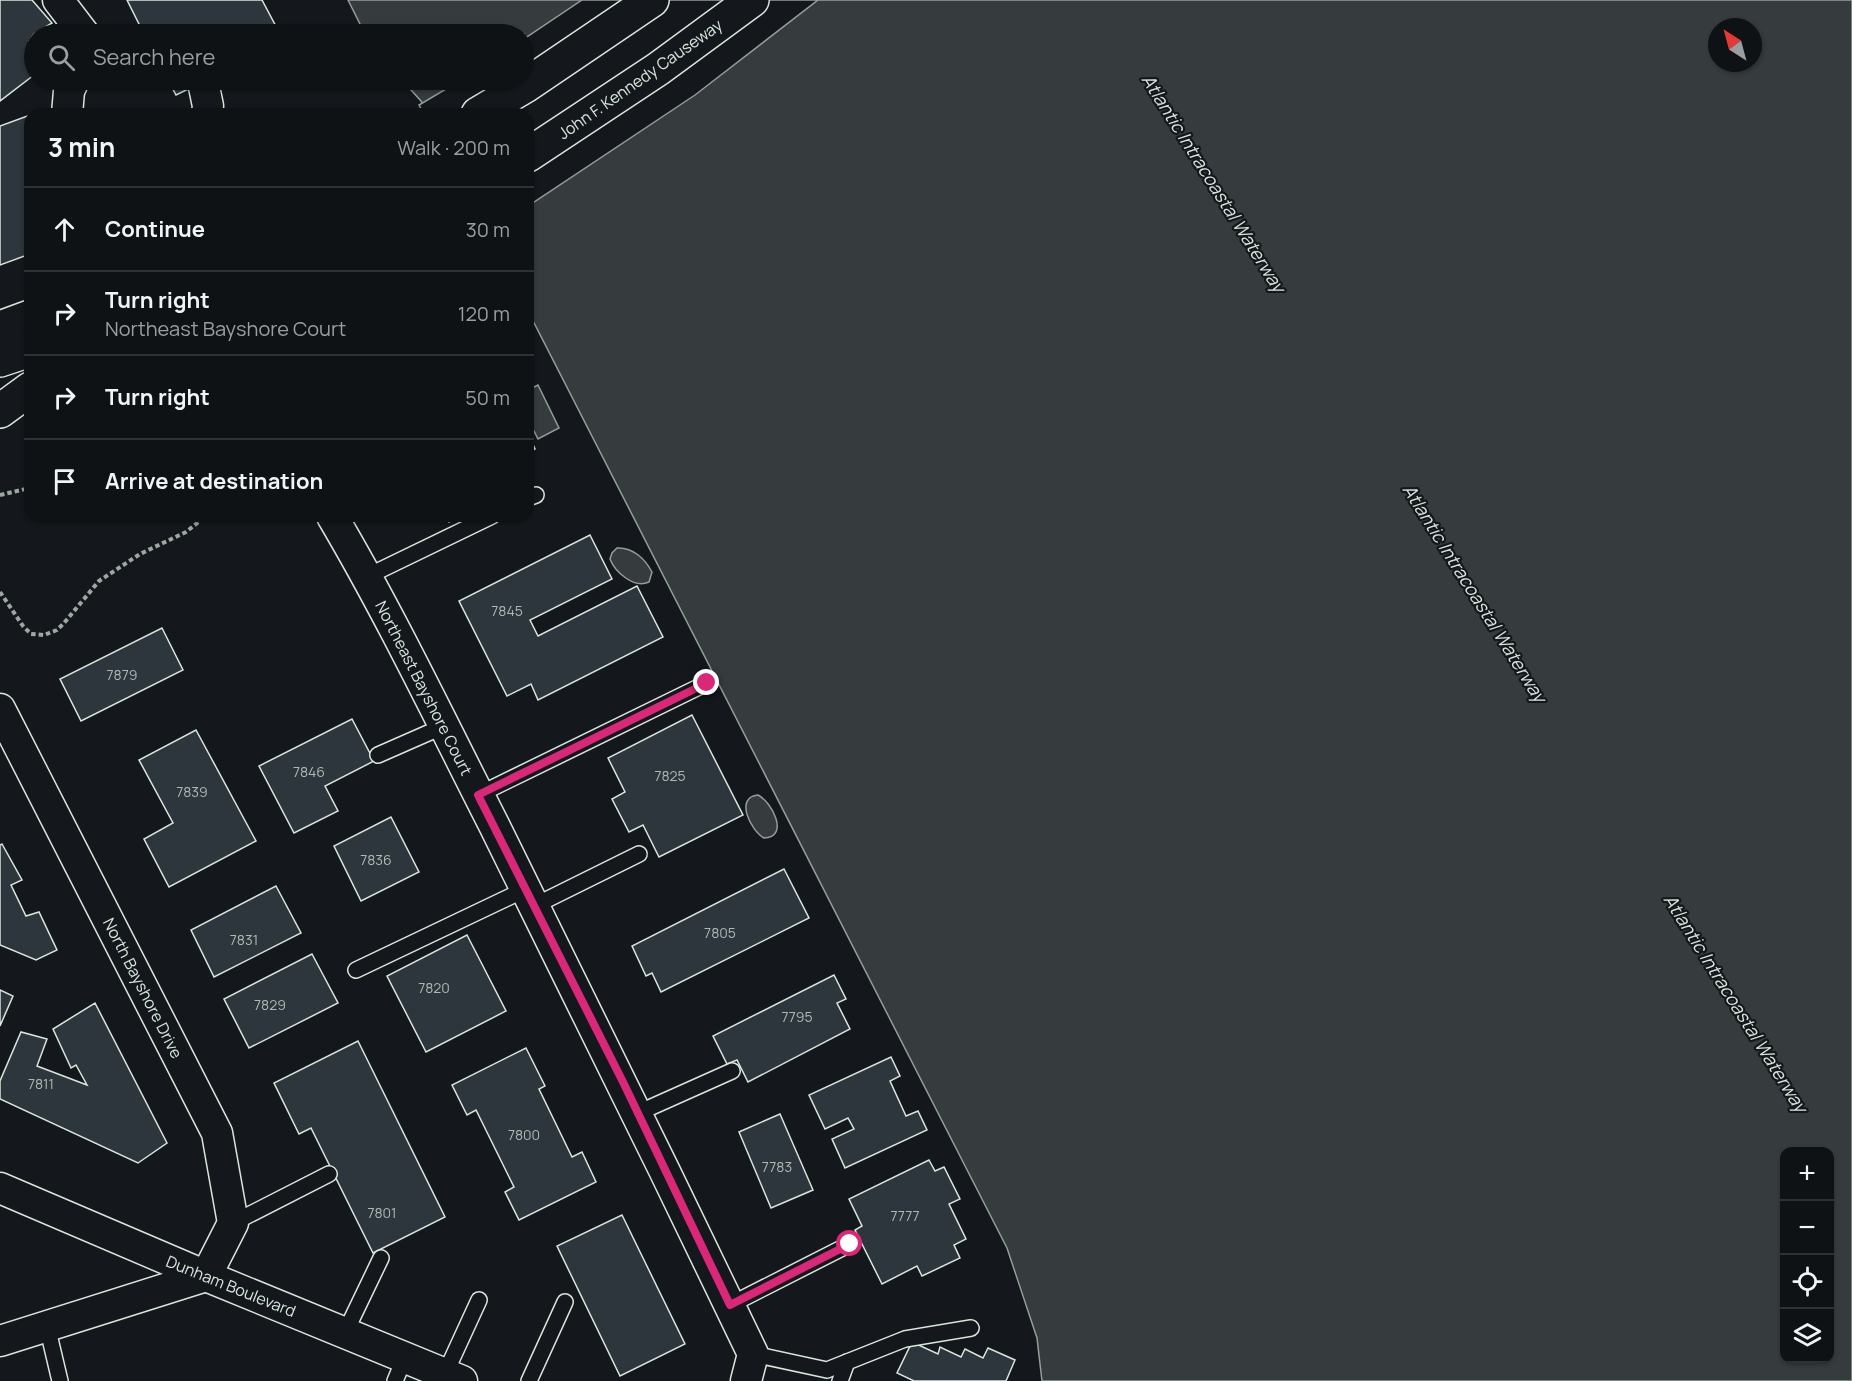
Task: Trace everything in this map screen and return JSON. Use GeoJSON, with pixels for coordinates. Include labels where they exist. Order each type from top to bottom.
{"type":"FeatureCollection","features":[{"type":"Feature","properties":{"kind":"main road"},"geometry":{"type":"LineString","coordinates":[[534,80],[652,0]]}},
{"type":"Feature","properties":{"kind":"main road","name":"John F. Kennedy Causeway"},"geometry":{"type":"LineString","coordinates":[[534,151],[658,69],[752,0]]}},
{"type":"Feature","properties":{"kind":"main road"},"geometry":{"type":"LineString","coordinates":[[488,108],[518,90]]}},
{"type":"Feature","properties":{"kind":"main road"},"geometry":{"type":"LineString","coordinates":[[0,328],[24,319]]}},
{"type":"Feature","properties":{"kind":"main road"},"geometry":{"type":"LineString","coordinates":[[0,360],[24,352]]}},
{"type":"Feature","properties":{"kind":"main road"},"geometry":{"type":"LineString","coordinates":[[0,411],[24,393]]}},
{"type":"Feature","properties":{"kind":"main road"},"geometry":{"type":"LineString","coordinates":[[0,426],[24,417]]}},
{"type":"Feature","properties":{"kind":"street"},"geometry":{"type":"LineString","coordinates":[[58,0],[76,24]]}},
{"type":"Feature","properties":{"kind":"street"},"geometry":{"type":"LineString","coordinates":[[68,108],[69,90]]}},
{"type":"Feature","properties":{"kind":"street"},"geometry":{"type":"LineString","coordinates":[[205,90],[208,108]]}},
{"type":"Feature","properties":{"kind":"street","name":"Northeast Bayshore Court"},"geometry":{"type":"LineString","coordinates":[[336,522],[368,576],[638,1113],[730,1305],[750,1368]]}},
{"type":"Feature","properties":{"kind":"street","name":"North Bayshore Drive"},"geometry":{"type":"LineString","coordinates":[[0,709],[217,1133],[233,1223]]}},
{"type":"Feature","properties":{"kind":"street","name":"Dunham Boulevard"},"geometry":{"type":"LineString","coordinates":[[0,1188],[345,1333],[400,1369],[454,1378]]}},
{"type":"Feature","properties":{"kind":"street"},"geometry":{"type":"LineString","coordinates":[[0,1341],[206,1276],[233,1223]]}},
{"type":"Feature","properties":{"kind":"lane"},"geometry":{"type":"LineString","coordinates":[[368,576],[480,522]]}},
{"type":"Feature","properties":{"kind":"lane"},"geometry":{"type":"LineString","coordinates":[[478,795],[707,683]]}},
{"type":"Feature","properties":{"kind":"lane"},"geometry":{"type":"LineString","coordinates":[[378,755],[444,726]]}},
{"type":"Feature","properties":{"kind":"lane"},"geometry":{"type":"LineString","coordinates":[[356,970],[639,854]]}},
{"type":"Feature","properties":{"kind":"lane"},"geometry":{"type":"LineString","coordinates":[[638,1113],[732,1071]]}},
{"type":"Feature","properties":{"kind":"lane"},"geometry":{"type":"LineString","coordinates":[[233,1223],[329,1174]]}},
{"type":"Feature","properties":{"kind":"lane"},"geometry":{"type":"LineString","coordinates":[[730,1305],[850,1244]]}},
{"type":"Feature","properties":{"kind":"lane"},"geometry":{"type":"LineString","coordinates":[[345,1333],[381,1258]]}},
{"type":"Feature","properties":{"kind":"lane"},"geometry":{"type":"LineString","coordinates":[[454,1378],[479,1300]]}},
{"type":"Feature","properties":{"kind":"lane"},"geometry":{"type":"LineString","coordinates":[[529,1381],[566,1302]]}},
{"type":"Feature","properties":{"kind":"lane"},"geometry":{"type":"LineString","coordinates":[[47,1326],[60,1381]]}},
{"type":"Feature","properties":{"kind":"lane"},"geometry":{"type":"LineString","coordinates":[[750,1368],[826,1370],[905,1339],[971,1328]]}},
{"type":"Feature","properties":{"kind":"lane"},"geometry":{"type":"LineString","coordinates":[[840,1381],[847,1362]]}},
{"type":"Feature","properties":{"kind":"path"},"geometry":{"type":"LineString","coordinates":[[0,495],[24,489]]}},
{"type":"Feature","properties":{"kind":"path"},"geometry":{"type":"LineString","coordinates":[[0,592],[22,627],[31,634],[44,635],[57,630],[99,581],[140,554],[186,532],[198,522]]}},
{"type":"Feature","properties":{"kind":"water","name":"Atlantic Intracoastal Waterway"},"geometry":{"type":"Polygon","coordinates":[[[348,0],[1852,0],[1852,1381],[1042,1381],[1037,1338],[1007,1248],[534,323],[534,108],[424,108],[411,90],[534,90],[534,24],[360,24],[348,0]]]}},
{"type":"Feature","properties":{"kind":"water"},"geometry":{"type":"Polygon","coordinates":[[[538,385],[559,428],[538,439],[534,431],[534,387],[538,385]]]}},
{"type":"Feature","properties":{"kind":"water"},"geometry":{"type":"Polygon","coordinates":[[[617,548],[633,552],[642,558],[652,572],[649,582],[643,584],[631,581],[616,569],[610,559],[617,548]]]}},
{"type":"Feature","properties":{"kind":"water"},"geometry":{"type":"Polygon","coordinates":[[[758,795],[773,811],[777,826],[772,836],[764,838],[754,829],[746,808],[751,797],[758,795]]]}},
{"type":"Feature","properties":{"kind":"pier"},"geometry":{"type":"Polygon","coordinates":[[[582,0],[818,0],[695,95],[534,202],[534,108],[421,108],[419,105],[444,90],[534,90],[534,32],[582,0]]]}},
{"type":"Feature","properties":{"kind":"building"},"geometry":{"type":"Polygon","coordinates":[[[0,0],[32,0],[52,23],[24,24],[24,83],[0,101],[0,0]]]}},
{"type":"Feature","properties":{"kind":"building"},"geometry":{"type":"Polygon","coordinates":[[[127,0],[262,0],[275,24],[139,24],[127,0]]]}},
{"type":"Feature","properties":{"kind":"building"},"geometry":{"type":"Polygon","coordinates":[[[173,90],[186,90],[176,95],[173,90]]]}},
{"type":"Feature","properties":{"kind":"building"},"geometry":{"type":"Polygon","coordinates":[[[24,117],[24,256],[0,265],[0,126],[24,117]]]}},
{"type":"Feature","properties":{"kind":"building"},"geometry":{"type":"Polygon","coordinates":[[[590,535],[612,579],[530,620],[538,636],[637,586],[663,637],[538,700],[531,684],[507,696],[459,601],[590,535]]]}},
{"type":"Feature","properties":{"kind":"building"},"geometry":{"type":"Polygon","coordinates":[[[162,628],[183,670],[81,721],[60,679],[162,628]]]}},
{"type":"Feature","properties":{"kind":"building"},"geometry":{"type":"Polygon","coordinates":[[[692,715],[743,815],[659,857],[643,825],[629,832],[612,799],[625,792],[608,758],[692,715]]]}},
{"type":"Feature","properties":{"kind":"building"},"geometry":{"type":"Polygon","coordinates":[[[352,719],[374,761],[325,786],[338,811],[294,833],[259,766],[352,719]]]}},
{"type":"Feature","properties":{"kind":"building"},"geometry":{"type":"Polygon","coordinates":[[[196,730],[256,841],[169,887],[144,839],[173,823],[139,760],[196,730]]]}},
{"type":"Feature","properties":{"kind":"building"},"geometry":{"type":"Polygon","coordinates":[[[391,817],[419,872],[361,901],[334,846],[391,817]]]}},
{"type":"Feature","properties":{"kind":"building"},"geometry":{"type":"Polygon","coordinates":[[[2,844],[22,880],[11,885],[26,916],[39,912],[57,950],[36,960],[0,945],[0,845],[2,844]]]}},
{"type":"Feature","properties":{"kind":"building"},"geometry":{"type":"Polygon","coordinates":[[[784,869],[809,918],[661,992],[652,973],[646,976],[632,946],[784,869]]]}},
{"type":"Feature","properties":{"kind":"building"},"geometry":{"type":"Polygon","coordinates":[[[276,886],[301,933],[214,977],[191,930],[276,886]]]}},
{"type":"Feature","properties":{"kind":"building"},"geometry":{"type":"Polygon","coordinates":[[[467,935],[506,1011],[426,1052],[387,976],[467,935]]]}},
{"type":"Feature","properties":{"kind":"building"},"geometry":{"type":"Polygon","coordinates":[[[312,954],[338,1003],[249,1048],[224,999],[312,954]]]}},
{"type":"Feature","properties":{"kind":"building"},"geometry":{"type":"Polygon","coordinates":[[[834,975],[846,999],[837,1003],[850,1029],[748,1082],[737,1060],[727,1064],[713,1036],[834,975]]]}},
{"type":"Feature","properties":{"kind":"building"},"geometry":{"type":"Polygon","coordinates":[[[0,990],[13,996],[0,1026],[0,990]]]}},
{"type":"Feature","properties":{"kind":"building"},"geometry":{"type":"Polygon","coordinates":[[[95,1003],[167,1143],[138,1163],[0,1099],[0,1081],[21,1032],[47,1039],[37,1066],[87,1085],[76,1065],[71,1068],[53,1029],[95,1003]]]}},
{"type":"Feature","properties":{"kind":"building"},"geometry":{"type":"Polygon","coordinates":[[[358,1041],[445,1217],[373,1253],[311,1128],[299,1134],[274,1083],[358,1041]]]}},
{"type":"Feature","properties":{"kind":"building"},"geometry":{"type":"Polygon","coordinates":[[[526,1048],[545,1086],[539,1089],[572,1157],[582,1152],[596,1182],[519,1220],[505,1192],[514,1187],[476,1110],[467,1115],[452,1085],[526,1048]]]}},
{"type":"Feature","properties":{"kind":"building"},"geometry":{"type":"Polygon","coordinates":[[[891,1057],[900,1076],[890,1081],[906,1116],[918,1111],[927,1130],[845,1168],[832,1139],[854,1129],[848,1118],[825,1129],[809,1095],[891,1057]]]}},
{"type":"Feature","properties":{"kind":"building"},"geometry":{"type":"Polygon","coordinates":[[[780,1114],[813,1190],[771,1208],[739,1132],[780,1114]]]}},
{"type":"Feature","properties":{"kind":"building"},"geometry":{"type":"Polygon","coordinates":[[[929,1160],[935,1171],[944,1167],[960,1199],[949,1204],[966,1239],[954,1245],[960,1258],[922,1276],[917,1266],[882,1284],[855,1230],[862,1226],[849,1199],[929,1160]]]}},
{"type":"Feature","properties":{"kind":"building"},"geometry":{"type":"Polygon","coordinates":[[[622,1215],[685,1344],[620,1376],[557,1246],[622,1215]]]}},
{"type":"Feature","properties":{"kind":"building"},"geometry":{"type":"Polygon","coordinates":[[[912,1342],[938,1354],[940,1347],[961,1357],[965,1349],[983,1358],[988,1348],[1015,1360],[1006,1381],[914,1381],[897,1373],[912,1342]]]}},
{"type":"Feature","properties":{"kind":"route"},"geometry":{"type":"LineString","coordinates":[[707,683],[478,795],[624,1084],[730,1305],[850,1244]]}}]}
